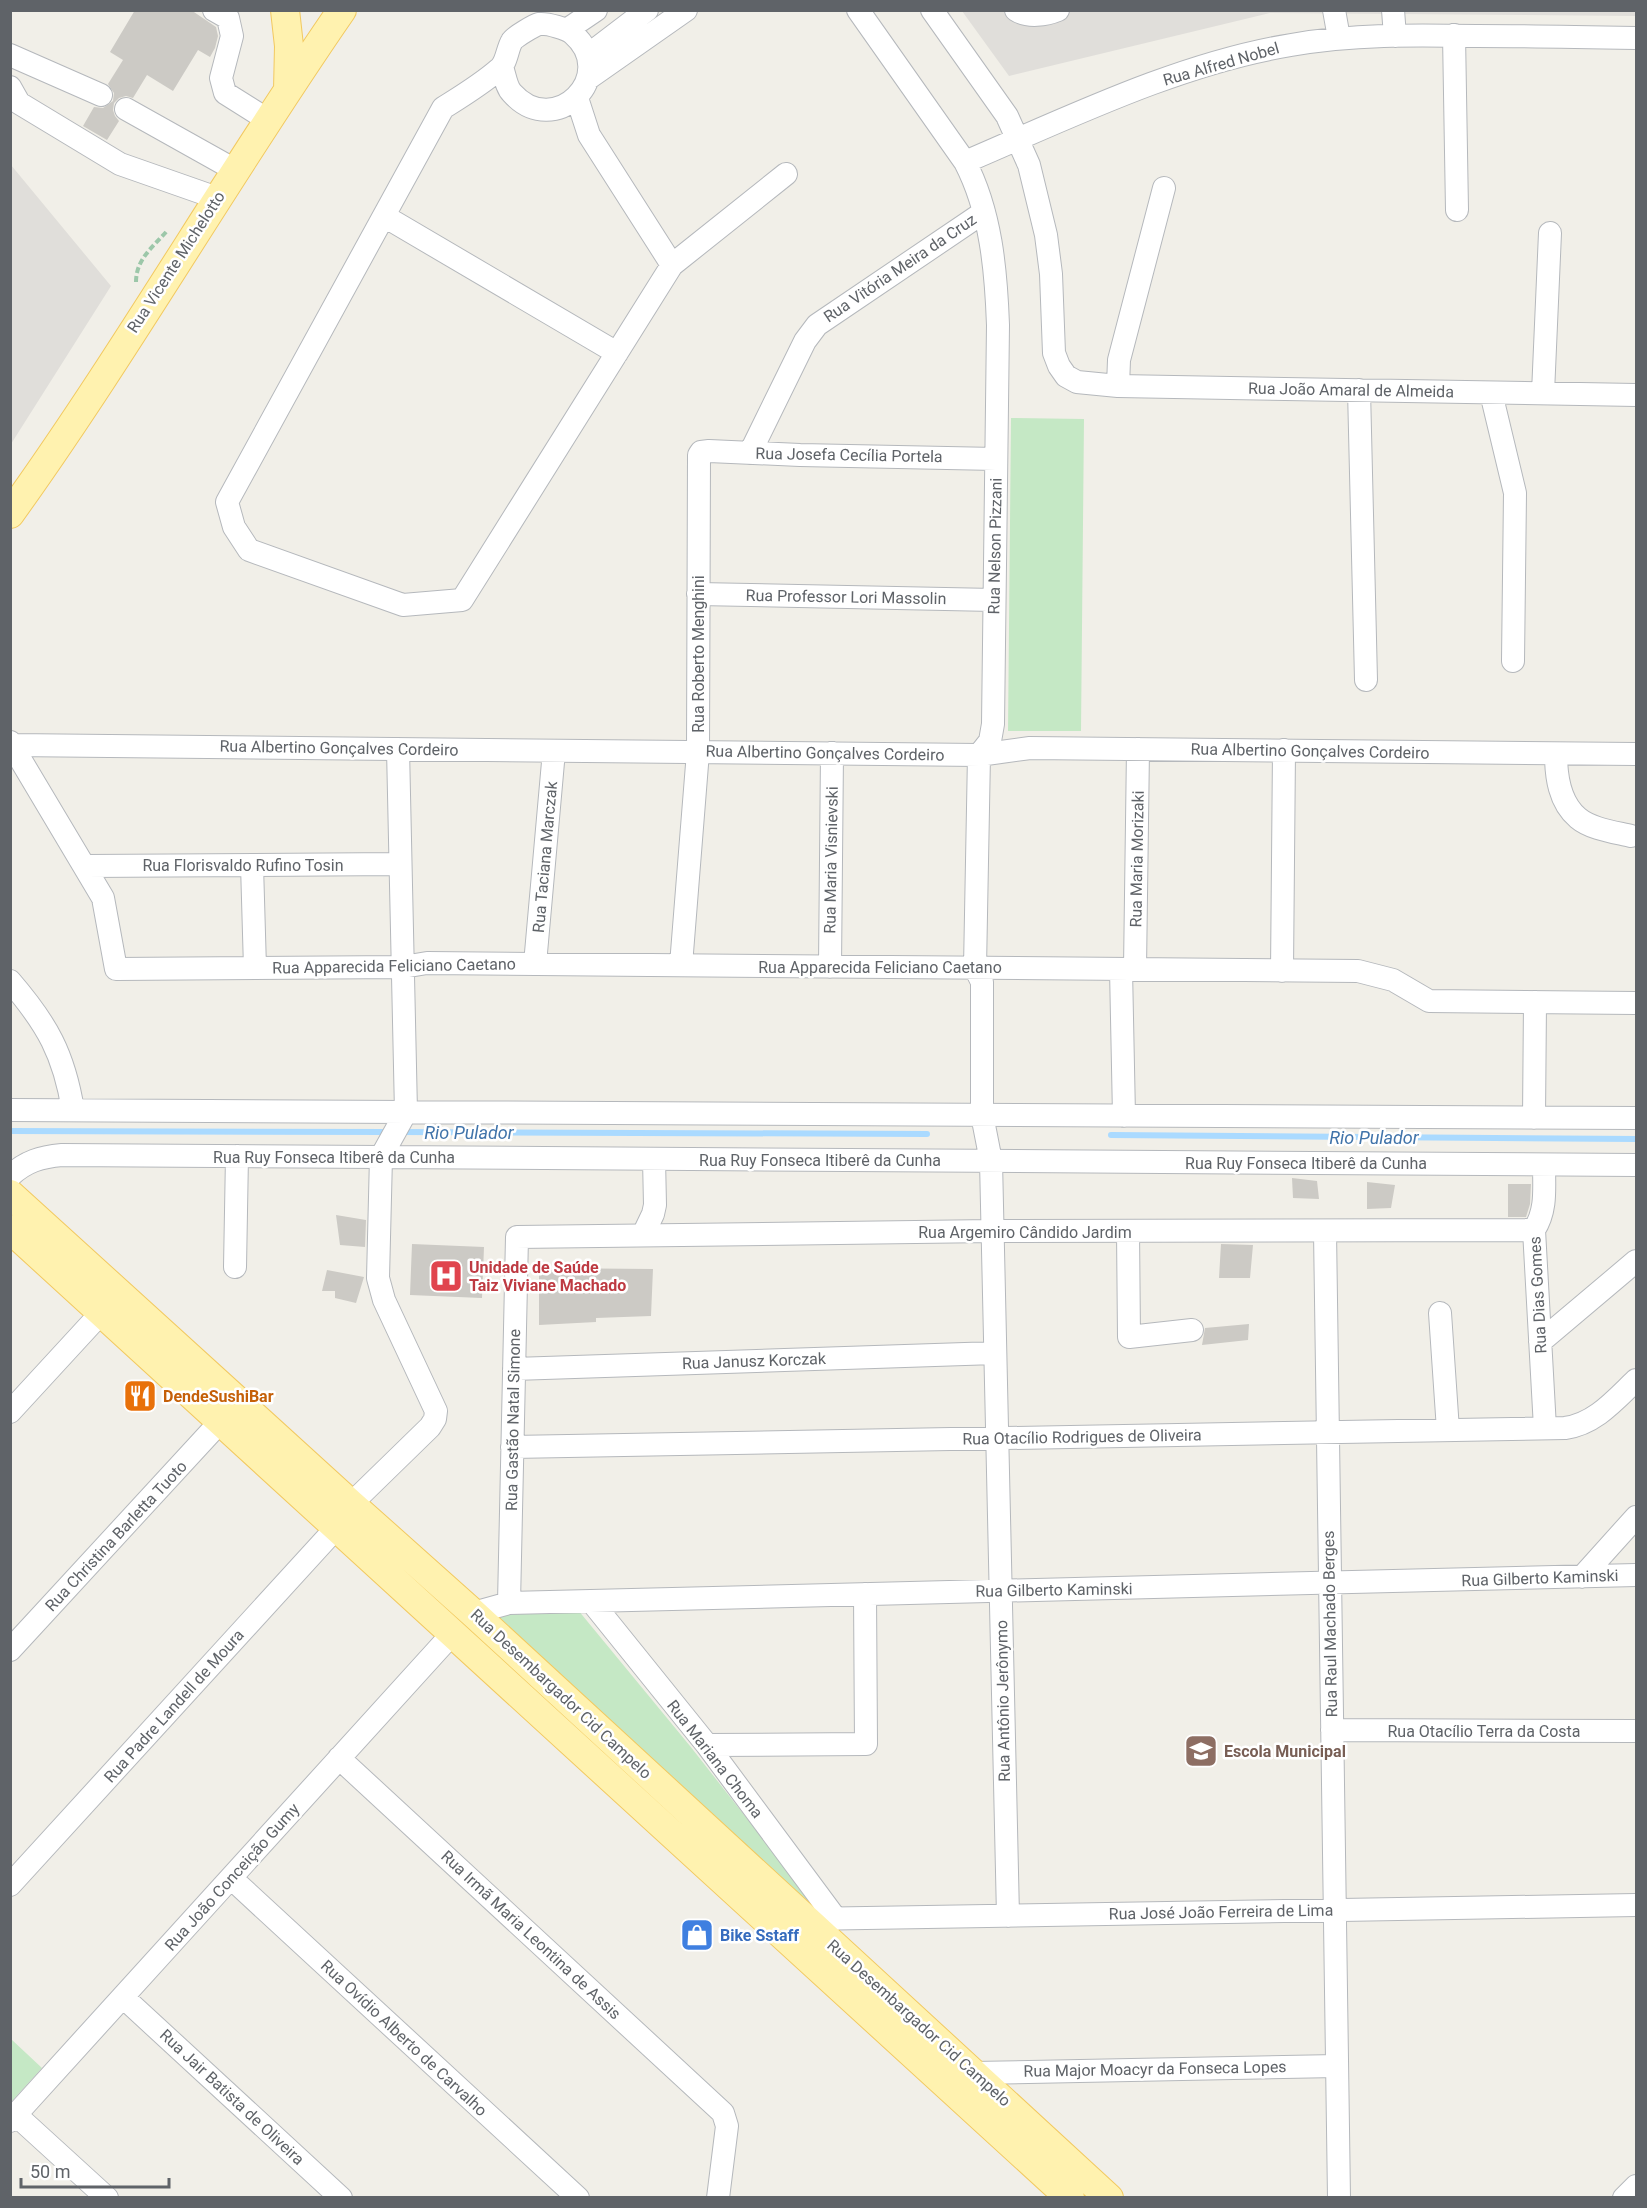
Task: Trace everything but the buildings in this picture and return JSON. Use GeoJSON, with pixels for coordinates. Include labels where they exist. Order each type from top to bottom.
{"type":"FeatureCollection","features":[{"type":"Feature","properties":{"kind":"main road"},"geometry":{"type":"LineString","coordinates":[[285,10],[289,46],[288,90]]}},
{"type":"Feature","properties":{"kind":"main road","name":"Rua Vicente Michelotto"},"geometry":{"type":"LineString","coordinates":[[10,514],[57,446],[235,170],[342,10]]}},
{"type":"Feature","properties":{"kind":"main road","name":"Rua Desembargador Cid Campelo"},"geometry":{"type":"LineString","coordinates":[[10,1194],[344,1516],[453,1633],[1070,2198]]}},
{"type":"Feature","properties":{"kind":"main road","name":"Rua Desembargador Cid Campelo"},"geometry":{"type":"LineString","coordinates":[[10,1229],[221,1421],[473,1613],[973,2073],[1101,2196]]}},
{"type":"Feature","properties":{"kind":"main road"},"geometry":{"type":"LineString","coordinates":[[453,1633],[473,1613]]}},
{"type":"Feature","properties":{"kind":"street"},"geometry":{"type":"LineString","coordinates":[[214,10],[228,18],[232,36],[220,78],[225,93],[268,120]]}},
{"type":"Feature","properties":{"kind":"street"},"geometry":{"type":"LineString","coordinates":[[568,29],[596,10]]}},
{"type":"Feature","properties":{"kind":"street"},"geometry":{"type":"LineString","coordinates":[[502,67],[510,92],[530,108],[556,109],[577,98],[588,78],[686,10]]}},
{"type":"Feature","properties":{"kind":"street","name":"Rua Nelson Pizzani"},"geometry":{"type":"LineString","coordinates":[[858,10],[965,162],[973,177],[984,212],[997,294],[993,724],[990,741],[979,755],[975,968],[982,982],[982,1115],[991,1161]]}},
{"type":"Feature","properties":{"kind":"street"},"geometry":{"type":"LineString","coordinates":[[932,10],[1001,108],[1018,139]]}},
{"type":"Feature","properties":{"kind":"street"},"geometry":{"type":"LineString","coordinates":[[1016,10],[1020,13],[1045,15],[1058,10]]}},
{"type":"Feature","properties":{"kind":"street"},"geometry":{"type":"LineString","coordinates":[[1334,10],[1339,38]]}},
{"type":"Feature","properties":{"kind":"street"},"geometry":{"type":"LineString","coordinates":[[1393,10],[1395,36]]}},
{"type":"Feature","properties":{"kind":"street"},"geometry":{"type":"LineString","coordinates":[[588,55],[644,11]]}},
{"type":"Feature","properties":{"kind":"street"},"geometry":{"type":"LineString","coordinates":[[588,78],[588,55],[580,40],[568,29],[538,24],[513,39],[502,67],[443,108],[227,502],[234,527],[249,550],[402,605],[462,600],[672,265],[786,174]]}},
{"type":"Feature","properties":{"kind":"street"},"geometry":{"type":"LineString","coordinates":[[1454,35],[1457,210]]}},
{"type":"Feature","properties":{"kind":"street","name":"Rua Alfred Nobel"},"geometry":{"type":"LineString","coordinates":[[965,162],[1153,84],[1206,66],[1290,45],[1339,38],[1395,36],[1636,38]]}},
{"type":"Feature","properties":{"kind":"street"},"geometry":{"type":"LineString","coordinates":[[10,55],[101,95]]}},
{"type":"Feature","properties":{"kind":"street"},"geometry":{"type":"LineString","coordinates":[[577,98],[589,135],[672,265]]}},
{"type":"Feature","properties":{"kind":"street"},"geometry":{"type":"LineString","coordinates":[[13,99],[120,164],[217,198]]}},
{"type":"Feature","properties":{"kind":"street"},"geometry":{"type":"LineString","coordinates":[[126,109],[235,170]]}},
{"type":"Feature","properties":{"kind":"street","name":"Rua João Amaral de Almeida"},"geometry":{"type":"LineString","coordinates":[[1018,139],[1029,165],[1047,235],[1054,353],[1066,376],[1077,382],[1118,386],[1636,395]]}},
{"type":"Feature","properties":{"kind":"street"},"geometry":{"type":"LineString","coordinates":[[1118,386],[1119,360],[1164,188]]}},
{"type":"Feature","properties":{"kind":"street","name":"Rua Vitória Meira da Cruz"},"geometry":{"type":"LineString","coordinates":[[750,453],[805,342],[817,325],[984,212]]}},
{"type":"Feature","properties":{"kind":"street"},"geometry":{"type":"LineString","coordinates":[[384,216],[617,353]]}},
{"type":"Feature","properties":{"kind":"street"},"geometry":{"type":"LineString","coordinates":[[1543,393],[1550,233]]}},
{"type":"Feature","properties":{"kind":"street"},"geometry":{"type":"LineString","coordinates":[[1359,390],[1366,680]]}},
{"type":"Feature","properties":{"kind":"street"},"geometry":{"type":"LineString","coordinates":[[1491,393],[1515,493],[1514,662]]}},
{"type":"Feature","properties":{"kind":"street","name":"Rua Josefa Cecília Portela"},"geometry":{"type":"LineString","coordinates":[[701,452],[996,459]]}},
{"type":"Feature","properties":{"kind":"street","name":"Rua Roberto Menghini"},"geometry":{"type":"LineString","coordinates":[[681,965],[698,752],[698,459],[701,452]]}},
{"type":"Feature","properties":{"kind":"street","name":"Rua Professor Lori Massolin"},"geometry":{"type":"LineString","coordinates":[[698,594],[994,600]]}},
{"type":"Feature","properties":{"kind":"street"},"geometry":{"type":"LineString","coordinates":[[11,744],[86,866]]}},
{"type":"Feature","properties":{"kind":"street","name":"Rua Albertino Gonçalves Cordeiro"},"geometry":{"type":"LineString","coordinates":[[11,744],[979,755],[1030,748],[1636,754]]}},
{"type":"Feature","properties":{"kind":"street"},"geometry":{"type":"LineString","coordinates":[[381,1157],[406,1112],[398,749]]}},
{"type":"Feature","properties":{"kind":"street","name":"Rua Maria Morizaki"},"geometry":{"type":"LineString","coordinates":[[1124,1116],[1138,749]]}},
{"type":"Feature","properties":{"kind":"street","name":"Rua Taciana Marczak"},"geometry":{"type":"LineString","coordinates":[[535,964],[554,750]]}},
{"type":"Feature","properties":{"kind":"street"},"geometry":{"type":"LineString","coordinates":[[1282,970],[1284,750]]}},
{"type":"Feature","properties":{"kind":"street","name":"Rua Maria Visnievski"},"geometry":{"type":"LineString","coordinates":[[830,967],[832,753]]}},
{"type":"Feature","properties":{"kind":"street"},"geometry":{"type":"LineString","coordinates":[[1556,753],[1556,780],[1568,805],[1578,818],[1630,836]]}},
{"type":"Feature","properties":{"kind":"street","name":"Rua Florisvaldo Rufino Tosin"},"geometry":{"type":"LineString","coordinates":[[86,866],[400,864]]}},
{"type":"Feature","properties":{"kind":"street"},"geometry":{"type":"LineString","coordinates":[[252,865],[255,968]]}},
{"type":"Feature","properties":{"kind":"street","name":"Rua Apparecida Feliciano Caetano"},"geometry":{"type":"LineString","coordinates":[[86,866],[103,898],[116,969],[403,967],[427,963],[1282,970],[1369,972],[1393,980],[1423,998],[1436,1002],[1636,1003]]}},
{"type":"Feature","properties":{"kind":"street"},"geometry":{"type":"LineString","coordinates":[[10,981],[40,1018],[54,1042],[63,1063],[74,1110]]}},
{"type":"Feature","properties":{"kind":"street"},"geometry":{"type":"LineString","coordinates":[[1534,1118],[1535,1002]]}},
{"type":"Feature","properties":{"kind":"street"},"geometry":{"type":"LineString","coordinates":[[10,1110],[1636,1118]]}},
{"type":"Feature","properties":{"kind":"street","name":"Rua Ruy Fonseca Itiberê da Cunha"},"geometry":{"type":"LineString","coordinates":[[10,1176],[21,1166],[49,1156],[1636,1165]]}},
{"type":"Feature","properties":{"kind":"street"},"geometry":{"type":"LineString","coordinates":[[235,1267],[237,1156]]}},
{"type":"Feature","properties":{"kind":"street","name":"Rua Padre Landell de Moura"},"geometry":{"type":"LineString","coordinates":[[10,1885],[344,1516],[435,1419],[436,1411],[380,1290],[378,1278],[381,1157]]}},
{"type":"Feature","properties":{"kind":"street"},"geometry":{"type":"LineString","coordinates":[[643,1235],[655,1205],[654,1159]]}},
{"type":"Feature","properties":{"kind":"street","name":"Rua Antônio Jerônymo"},"geometry":{"type":"LineString","coordinates":[[991,1161],[1008,1916]]}},
{"type":"Feature","properties":{"kind":"street","name":"Rua Dias Gomes"},"geometry":{"type":"LineString","coordinates":[[1544,1165],[1544,1208],[1541,1219],[1534,1230],[1545,1428]]}},
{"type":"Feature","properties":{"kind":"street","name":"Rua Argemiro Cândido Jardim"},"geometry":{"type":"LineString","coordinates":[[517,1236],[992,1231],[1534,1230]]}},
{"type":"Feature","properties":{"kind":"street"},"geometry":{"type":"LineString","coordinates":[[1128,1231],[1129,1337],[1192,1330]]}},
{"type":"Feature","properties":{"kind":"street","name":"Rua Raul Machado Berges"},"geometry":{"type":"LineString","coordinates":[[1325,1231],[1339,2198]]}},
{"type":"Feature","properties":{"kind":"street","name":"Rua Gastão Natal Simone"},"geometry":{"type":"LineString","coordinates":[[508,1603],[517,1236]]}},
{"type":"Feature","properties":{"kind":"street"},"geometry":{"type":"LineString","coordinates":[[1540,1342],[1636,1262]]}},
{"type":"Feature","properties":{"kind":"street"},"geometry":{"type":"LineString","coordinates":[[10,1412],[102,1312]]}},
{"type":"Feature","properties":{"kind":"street"},"geometry":{"type":"LineString","coordinates":[[1440,1313],[1448,1430]]}},
{"type":"Feature","properties":{"kind":"street","name":"Rua Janusz Korczak"},"geometry":{"type":"LineString","coordinates":[[514,1369],[995,1353]]}},
{"type":"Feature","properties":{"kind":"street","name":"Rua Otacílio Rodrigues de Oliveira"},"geometry":{"type":"LineString","coordinates":[[512,1447],[1545,1428],[1578,1426],[1588,1422],[1636,1380]]}},
{"type":"Feature","properties":{"kind":"street","name":"Rua Christina Barletta Tuoto"},"geometry":{"type":"LineString","coordinates":[[10,1650],[221,1421]]}},
{"type":"Feature","properties":{"kind":"street"},"geometry":{"type":"LineString","coordinates":[[1582,1577],[1636,1517]]}},
{"type":"Feature","properties":{"kind":"street","name":"Rua Gilberto Kaminski"},"geometry":{"type":"LineString","coordinates":[[473,1613],[508,1603],[1636,1575]]}},
{"type":"Feature","properties":{"kind":"street"},"geometry":{"type":"LineString","coordinates":[[707,1745],[866,1744],[865,1594]]}},
{"type":"Feature","properties":{"kind":"street","name":"Rua Mariana Choma"},"geometry":{"type":"LineString","coordinates":[[591,1601],[707,1745],[836,1919]]}},
{"type":"Feature","properties":{"kind":"street","name":"Rua João Conceição Gumy"},"geometry":{"type":"LineString","coordinates":[[13,2118],[453,1633]]}},
{"type":"Feature","properties":{"kind":"street","name":"Rua Otacílio Terra da Costa"},"geometry":{"type":"LineString","coordinates":[[1332,1730],[1636,1731]]}},
{"type":"Feature","properties":{"kind":"street","name":"Rua Irmã Maria Leontina de Assis"},"geometry":{"type":"LineString","coordinates":[[339,1758],[723,2113],[727,2126],[718,2198]]}},
{"type":"Feature","properties":{"kind":"street","name":"Rua Ovídio Alberto de Carvalho"},"geometry":{"type":"LineString","coordinates":[[231,1878],[578,2198]]}},
{"type":"Feature","properties":{"kind":"street","name":"Rua José João Ferreira de Lima"},"geometry":{"type":"LineString","coordinates":[[805,1919],[1636,1905]]}},
{"type":"Feature","properties":{"kind":"street","name":"Rua Jair Batista de Oliveira"},"geometry":{"type":"LineString","coordinates":[[123,1997],[341,2198]]}},
{"type":"Feature","properties":{"kind":"street","name":"Rua Major Moacyr da Fonseca Lopes"},"geometry":{"type":"LineString","coordinates":[[973,2073],[1337,2066]]}},
{"type":"Feature","properties":{"kind":"street"},"geometry":{"type":"LineString","coordinates":[[13,2118],[107,2198]]}},
{"type":"Feature","properties":{"kind":"street"},"geometry":{"type":"LineString","coordinates":[[1624,2198],[1636,2186]]}},
{"type":"Feature","properties":{"kind":"path"},"geometry":{"type":"LineString","coordinates":[[129,291],[136,282],[136,272],[145,255],[170,227]]}},
{"type":"Feature","properties":{"kind":"shaded area"},"geometry":{"type":"Polygon","coordinates":[[[1636,10],[1636,16],[1270,13],[1009,76],[962,11],[1636,10]]]}},
{"type":"Feature","properties":{"kind":"shaded area"},"geometry":{"type":"Polygon","coordinates":[[[11,165],[111,286],[11,444],[11,165]]]}},
{"type":"Feature","properties":{"kind":"green space"},"geometry":{"type":"Polygon","coordinates":[[[1011,418],[1084,419],[1081,731],[1008,731],[1011,418]]]}},
{"type":"Feature","properties":{"kind":"green space"},"geometry":{"type":"Polygon","coordinates":[[[578,1610],[690,1746],[814,1904],[809,1909],[490,1611],[578,1610]]]}},
{"type":"Feature","properties":{"kind":"green space"},"geometry":{"type":"Polygon","coordinates":[[[11,2039],[42,2068],[10,2102],[11,2039]]]}},
{"type":"Feature","properties":{"kind":"waterway","name":"Rio Pulador"},"geometry":{"type":"LineString","coordinates":[[10,1131],[388,1132]]}},
{"type":"Feature","properties":{"kind":"waterway","name":"Rio Pulador"},"geometry":{"type":"LineString","coordinates":[[401,1132],[927,1134]]}},
{"type":"Feature","properties":{"kind":"waterway","name":"Rio Pulador"},"geometry":{"type":"LineString","coordinates":[[1111,1135],[1636,1139]]}},
{"type":"Feature","properties":{"kind":"place","name":"Unidade de Saúde Taiz Viviane Machado"},"geometry":{"type":"Point","coordinates":[446,1276]}},
{"type":"Feature","properties":{"kind":"place","name":"DendeSushiBar"},"geometry":{"type":"Point","coordinates":[140,1396]}},
{"type":"Feature","properties":{"kind":"place","name":"Escola Municipal"},"geometry":{"type":"Point","coordinates":[1201,1751]}},
{"type":"Feature","properties":{"kind":"place","name":"Bike Sstaff"},"geometry":{"type":"Point","coordinates":[697,1935]}}]}
